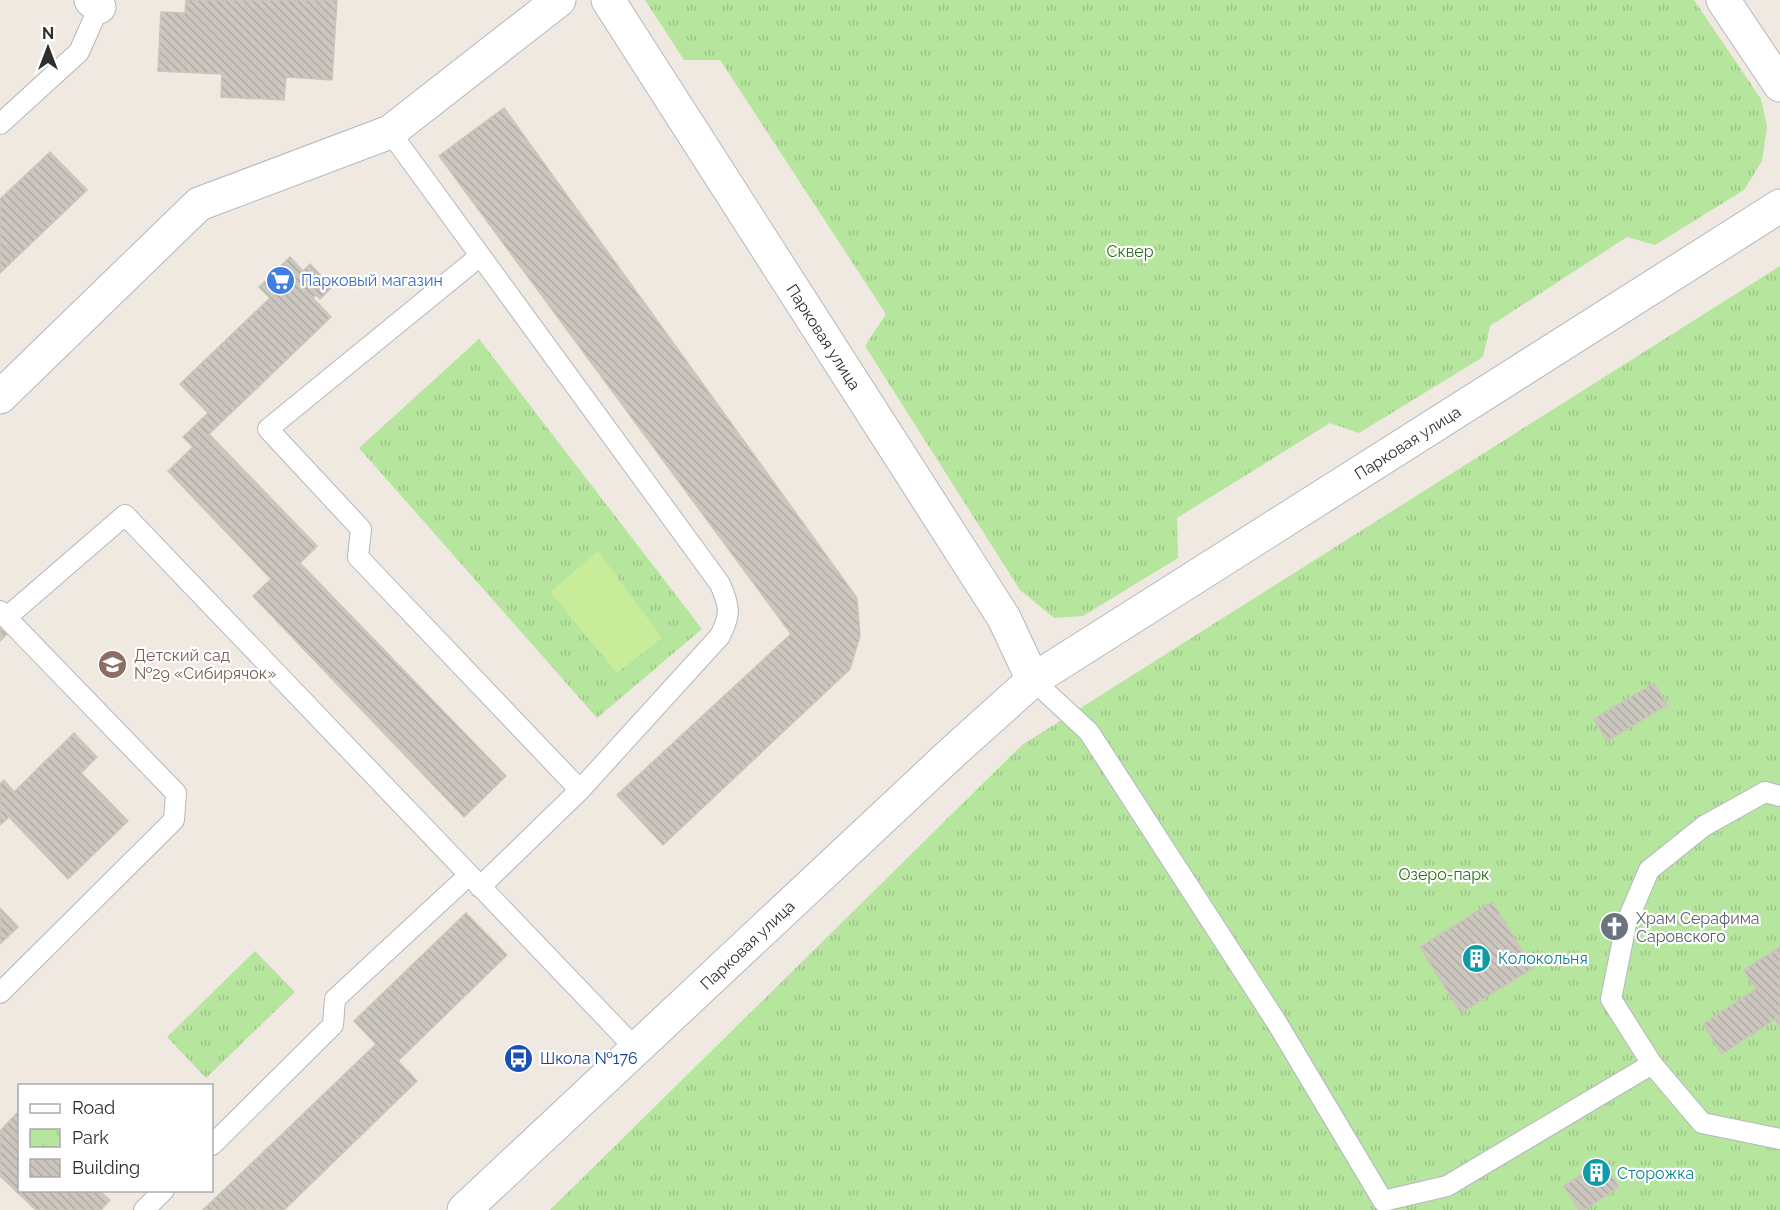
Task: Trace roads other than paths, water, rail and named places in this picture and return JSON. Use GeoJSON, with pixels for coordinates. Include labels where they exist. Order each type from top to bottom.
{"type":"FeatureCollection","features":[{"type":"Feature","properties":{"kind":"street"},"geometry":{"type":"LineString","coordinates":[[0,397],[199,204],[390,132],[559,0]]}},
{"type":"Feature","properties":{"kind":"street","name":"Парковая улица"},"geometry":{"type":"LineString","coordinates":[[608,0],[1004,618],[1033,680]]}},
{"type":"Feature","properties":{"kind":"street"},"geometry":{"type":"LineString","coordinates":[[1723,0],[1780,85]]}},
{"type":"Feature","properties":{"kind":"street","name":"Парковая улица"},"geometry":{"type":"LineString","coordinates":[[464,1210],[1033,680],[1780,206]]}},
{"type":"Feature","properties":{"kind":"lane"},"geometry":{"type":"LineString","coordinates":[[0,124],[79,52],[95,4]]}},
{"type":"Feature","properties":{"kind":"lane"},"geometry":{"type":"LineString","coordinates":[[213,1144],[333,1025],[335,999],[580,790],[720,636],[728,620],[729,603],[720,585],[390,132]]}},
{"type":"Feature","properties":{"kind":"lane"},"geometry":{"type":"LineString","coordinates":[[480,256],[268,429],[360,529],[358,557],[580,790]]}},
{"type":"Feature","properties":{"kind":"lane"},"geometry":{"type":"LineString","coordinates":[[0,993],[174,820],[177,793],[3,614],[125,515],[636,1049]]}},
{"type":"Feature","properties":{"kind":"lane"},"geometry":{"type":"LineString","coordinates":[[1033,680],[1089,732],[1277,1023],[1383,1201],[1448,1186],[1653,1064]]}},
{"type":"Feature","properties":{"kind":"lane"},"geometry":{"type":"LineString","coordinates":[[1780,796],[1766,792],[1704,826],[1648,870],[1626,924],[1611,999],[1653,1064],[1702,1123],[1780,1139]]}},
{"type":"Feature","properties":{"kind":"lane"},"geometry":{"type":"LineString","coordinates":[[144,1210],[163,1192]]}},
{"type":"Feature","properties":{"kind":"place","name":"Парковый магазин"},"geometry":{"type":"Point","coordinates":[280,280]}},
{"type":"Feature","properties":{"kind":"place","name":"Детский сад №29 «Сибирячок»"},"geometry":{"type":"Point","coordinates":[113,664]}},
{"type":"Feature","properties":{"kind":"place","name":"Храм Серафима Саровского"},"geometry":{"type":"Point","coordinates":[1615,927]}},
{"type":"Feature","properties":{"kind":"place","name":"Колокольня"},"geometry":{"type":"Point","coordinates":[1477,958]}},
{"type":"Feature","properties":{"kind":"place","name":"Школа №176"},"geometry":{"type":"Point","coordinates":[519,1058]}},
{"type":"Feature","properties":{"kind":"place","name":"Сторожка"},"geometry":{"type":"Point","coordinates":[1596,1173]}},
{"type":"Feature","properties":{"kind":"park label","name":"Сквер"},"geometry":{"type":"Point","coordinates":[1130,251]}},
{"type":"Feature","properties":{"kind":"park label","name":"Озеро-парк"},"geometry":{"type":"Point","coordinates":[1444,874]}}]}
